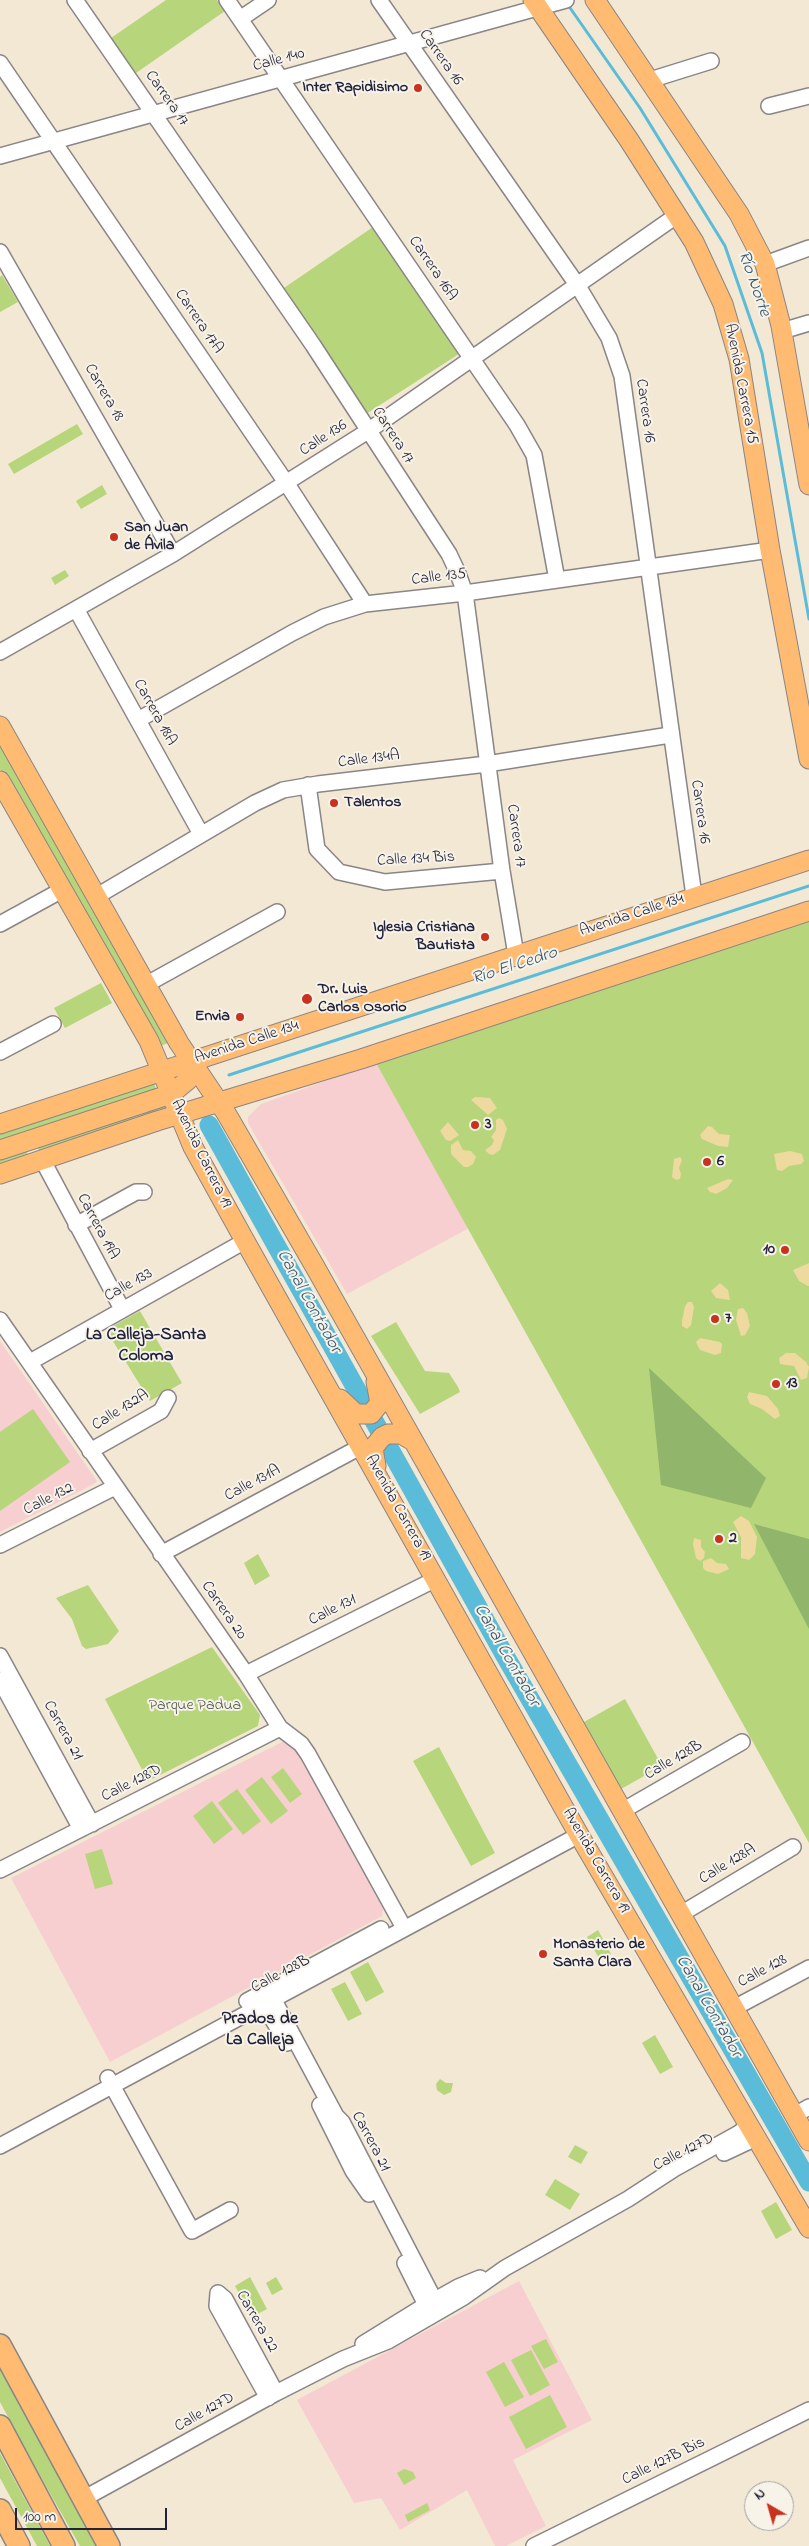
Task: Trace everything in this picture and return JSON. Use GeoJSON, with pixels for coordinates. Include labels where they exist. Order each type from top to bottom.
{"type":"FeatureCollection","features":[{"type":"Feature","properties":{"kind":"highway"},"geometry":{"type":"LineString","coordinates":[[0,2345],[109,2546]]}},
{"type":"Feature","properties":{"kind":"highway"},"geometry":{"type":"LineString","coordinates":[[0,2426],[63,2542]]}},
{"type":"Feature","properties":{"kind":"highway"},"geometry":{"type":"LineString","coordinates":[[0,2510],[19,2546]]}},
{"type":"Feature","properties":{"kind":"main road"},"geometry":{"type":"LineString","coordinates":[[595,0],[740,214],[765,264],[782,331],[809,485]]}},
{"type":"Feature","properties":{"kind":"main road","name":"Avenida Carrera 15"},"geometry":{"type":"LineString","coordinates":[[540,5],[708,268],[734,337],[770,550],[809,759]]}},
{"type":"Feature","properties":{"kind":"main road"},"geometry":{"type":"LineString","coordinates":[[0,726],[147,984],[192,1061],[220,1103],[368,1360],[407,1438],[734,2008],[802,2111],[809,2140]]}},
{"type":"Feature","properties":{"kind":"main road","name":"Avenida Carrera 19"},"geometry":{"type":"LineString","coordinates":[[0,781],[148,1041],[193,1147],[245,1241],[328,1387],[368,1446],[384,1486],[576,1830],[809,2228]]}},
{"type":"Feature","properties":{"kind":"main road","name":"Avenida Calle 134"},"geometry":{"type":"LineString","coordinates":[[0,1124],[809,860]]}},
{"type":"Feature","properties":{"kind":"main road"},"geometry":{"type":"LineString","coordinates":[[0,1174],[178,1115],[361,1059],[436,1032],[809,911]]}},
{"type":"Feature","properties":{"kind":"main road"},"geometry":{"type":"LineString","coordinates":[[0,1150],[171,1094],[188,1080],[192,1061]]}},
{"type":"Feature","properties":{"kind":"main road"},"geometry":{"type":"LineString","coordinates":[[25,1142],[43,1160]]}},
{"type":"Feature","properties":{"kind":"main road"},"geometry":{"type":"LineString","coordinates":[[328,1387],[356,1414],[371,1414],[378,1407],[380,1398],[368,1360]]}},
{"type":"Feature","properties":{"kind":"main road"},"geometry":{"type":"LineString","coordinates":[[368,1446],[382,1437],[407,1438]]}},
{"type":"Feature","properties":{"kind":"street","name":"Carrera 17"},"geometry":{"type":"LineString","coordinates":[[75,0],[156,113],[313,345],[449,554],[465,593],[502,871],[516,955]]}},
{"type":"Feature","properties":{"kind":"street","name":"Carrera 16A"},"geometry":{"type":"LineString","coordinates":[[227,0],[517,425],[534,455],[557,580]]}},
{"type":"Feature","properties":{"kind":"street"},"geometry":{"type":"LineString","coordinates":[[240,19],[268,0]]}},
{"type":"Feature","properties":{"kind":"street","name":"Carrera 16"},"geometry":{"type":"LineString","coordinates":[[380,0],[578,286],[609,338],[622,376],[670,735],[694,896]]}},
{"type":"Feature","properties":{"kind":"street","name":"Calle 140"},"geometry":{"type":"LineString","coordinates":[[0,156],[409,44],[540,5],[566,0]]}},
{"type":"Feature","properties":{"kind":"street"},"geometry":{"type":"LineString","coordinates":[[650,80],[711,61]]}},
{"type":"Feature","properties":{"kind":"street","name":"Carrera 17A"},"geometry":{"type":"LineString","coordinates":[[0,63],[52,142],[287,484],[365,604]]}},
{"type":"Feature","properties":{"kind":"street"},"geometry":{"type":"LineString","coordinates":[[769,106],[809,96]]}},
{"type":"Feature","properties":{"kind":"street","name":"Calle 136"},"geometry":{"type":"LineString","coordinates":[[0,652],[173,554],[287,484],[368,431],[676,216]]}},
{"type":"Feature","properties":{"kind":"street"},"geometry":{"type":"LineString","coordinates":[[765,264],[809,248]]}},
{"type":"Feature","properties":{"kind":"street","name":"Carrera 18"},"geometry":{"type":"LineString","coordinates":[[0,252],[173,554]]}},
{"type":"Feature","properties":{"kind":"street"},"geometry":{"type":"LineString","coordinates":[[782,331],[809,322]]}},
{"type":"Feature","properties":{"kind":"street","name":"Calle 135"},"geometry":{"type":"LineString","coordinates":[[138,720],[292,633],[324,617],[365,604],[465,593],[770,550]]}},
{"type":"Feature","properties":{"kind":"street","name":"Carrera 18A"},"geometry":{"type":"LineString","coordinates":[[76,609],[201,834]]}},
{"type":"Feature","properties":{"kind":"street","name":"Calle 134A"},"geometry":{"type":"LineString","coordinates":[[98,896],[254,803],[283,790],[308,785],[487,764],[670,735]]}},
{"type":"Feature","properties":{"kind":"street","name":"Calle 134 Bis"},"geometry":{"type":"LineString","coordinates":[[308,785],[317,849],[339,872],[385,882],[502,871]]}},
{"type":"Feature","properties":{"kind":"street"},"geometry":{"type":"LineString","coordinates":[[0,924],[62,890]]}},
{"type":"Feature","properties":{"kind":"street"},"geometry":{"type":"LineString","coordinates":[[147,984],[277,912]]}},
{"type":"Feature","properties":{"kind":"street"},"geometry":{"type":"LineString","coordinates":[[0,1052],[53,1024]]}},
{"type":"Feature","properties":{"kind":"street","name":"Carrera 19A"},"geometry":{"type":"LineString","coordinates":[[43,1160],[122,1309]]}},
{"type":"Feature","properties":{"kind":"street"},"geometry":{"type":"LineString","coordinates":[[76,1225],[136,1192],[144,1192]]}},
{"type":"Feature","properties":{"kind":"street","name":"Calle 133"},"geometry":{"type":"LineString","coordinates":[[30,1362],[245,1241]]}},
{"type":"Feature","properties":{"kind":"street","name":"Carrera 20"},"geometry":{"type":"LineString","coordinates":[[0,1320],[246,1674],[280,1728],[301,1744],[308,1754],[401,1924]]}},
{"type":"Feature","properties":{"kind":"street","name":"Calle 132A"},"geometry":{"type":"LineString","coordinates":[[90,1451],[161,1411],[168,1398]]}},
{"type":"Feature","properties":{"kind":"street","name":"Calle 131A"},"geometry":{"type":"LineString","coordinates":[[161,1554],[368,1446]]}},
{"type":"Feature","properties":{"kind":"street","name":"Calle 132"},"geometry":{"type":"LineString","coordinates":[[0,1545],[115,1487]]}},
{"type":"Feature","properties":{"kind":"street","name":"Calle 131"},"geometry":{"type":"LineString","coordinates":[[246,1674],[436,1579]]}},
{"type":"Feature","properties":{"kind":"street","name":"Carrera 21"},"geometry":{"type":"LineString","coordinates":[[0,1656],[87,1827]]}},
{"type":"Feature","properties":{"kind":"street","name":"Carrera 21"},"geometry":{"type":"LineString","coordinates":[[0,1680],[87,1827]]}},
{"type":"Feature","properties":{"kind":"street","name":"Calle 128D"},"geometry":{"type":"LineString","coordinates":[[0,1870],[280,1728]]}},
{"type":"Feature","properties":{"kind":"street","name":"Calle 128B"},"geometry":{"type":"LineString","coordinates":[[622,1811],[742,1742]]}},
{"type":"Feature","properties":{"kind":"street","name":"Calle 128B"},"geometry":{"type":"LineString","coordinates":[[0,2135],[109,2081],[576,1830]]}},
{"type":"Feature","properties":{"kind":"street","name":"Calle 128A"},"geometry":{"type":"LineString","coordinates":[[681,1914],[793,1847]]}},
{"type":"Feature","properties":{"kind":"street","name":"Calle 128"},"geometry":{"type":"LineString","coordinates":[[734,2008],[809,1968]]}},
{"type":"Feature","properties":{"kind":"street","name":"Carrera 21"},"geometry":{"type":"LineString","coordinates":[[266,1997],[353,2171],[362,2182],[433,2308]]}},
{"type":"Feature","properties":{"kind":"street"},"geometry":{"type":"LineString","coordinates":[[109,2081],[192,2231],[230,2210]]}},
{"type":"Feature","properties":{"kind":"street","name":"Calle 128B"},"geometry":{"type":"LineString","coordinates":[[0,2146],[109,2081]]}},
{"type":"Feature","properties":{"kind":"street","name":"Calle 127D"},"geometry":{"type":"LineString","coordinates":[[83,2499],[272,2395],[343,2359],[382,2330],[433,2308],[458,2287],[505,2268],[628,2199],[674,2169],[753,2132]]}},
{"type":"Feature","properties":{"kind":"street","name":"Carrera 22"},"geometry":{"type":"LineString","coordinates":[[218,2293],[225,2300],[272,2395],[217,2306],[218,2293]]}},
{"type":"Feature","properties":{"kind":"street","name":"Calle 127B Bis"},"geometry":{"type":"LineString","coordinates":[[534,2546],[809,2410]]}},
{"type":"Feature","properties":{"kind":"shaded area"},"geometry":{"type":"Polygon","coordinates":[[[376,1063],[469,1228],[347,1294],[248,1123],[248,1117],[261,1104],[376,1063]]]}},
{"type":"Feature","properties":{"kind":"shaded area"},"geometry":{"type":"Polygon","coordinates":[[[0,1341],[97,1481],[0,1532],[0,1341]]]}},
{"type":"Feature","properties":{"kind":"shaded area"},"geometry":{"type":"Polygon","coordinates":[[[284,1741],[294,1746],[383,1909],[382,1916],[110,2062],[11,1878],[284,1741]]]}},
{"type":"Feature","properties":{"kind":"shaded area"},"geometry":{"type":"Polygon","coordinates":[[[519,2281],[592,2420],[513,2460],[546,2526],[506,2546],[495,2546],[467,2490],[400,2530],[381,2498],[354,2503],[297,2400],[519,2281]]]}},
{"type":"Feature","properties":{"kind":"green space"},"geometry":{"type":"Polygon","coordinates":[[[166,0],[217,0],[225,11],[136,73],[111,38],[166,0]]]}},
{"type":"Feature","properties":{"kind":"green space"},"geometry":{"type":"Polygon","coordinates":[[[373,227],[462,352],[366,414],[281,290],[373,227]]]}},
{"type":"Feature","properties":{"kind":"green space"},"geometry":{"type":"Polygon","coordinates":[[[2,275],[18,302],[0,312],[0,277],[2,275]]]}},
{"type":"Feature","properties":{"kind":"green space"},"geometry":{"type":"Polygon","coordinates":[[[77,424],[83,434],[14,474],[8,464],[77,424]]]}},
{"type":"Feature","properties":{"kind":"green space"},"geometry":{"type":"Polygon","coordinates":[[[102,485],[107,494],[81,509],[76,501],[102,485]]]}},
{"type":"Feature","properties":{"kind":"green space"},"geometry":{"type":"Polygon","coordinates":[[[65,570],[69,576],[55,585],[51,578],[65,570]]]}},
{"type":"Feature","properties":{"kind":"green space"},"geometry":{"type":"Polygon","coordinates":[[[0,739],[173,1041],[158,1047],[0,769],[0,739]]]}},
{"type":"Feature","properties":{"kind":"green space"},"geometry":{"type":"Polygon","coordinates":[[[809,918],[809,1843],[376,1063],[809,918]]]}},
{"type":"Feature","properties":{"kind":"green space"},"geometry":{"type":"Polygon","coordinates":[[[101,983],[112,1003],[65,1028],[54,1008],[101,983]]]}},
{"type":"Feature","properties":{"kind":"green space"},"geometry":{"type":"Polygon","coordinates":[[[152,1078],[157,1091],[0,1142],[0,1128],[152,1078]]]}},
{"type":"Feature","properties":{"kind":"green space"},"geometry":{"type":"Polygon","coordinates":[[[164,1102],[168,1111],[39,1152],[38,1147],[164,1102]]]}},
{"type":"Feature","properties":{"kind":"green space"},"geometry":{"type":"Polygon","coordinates":[[[23,1148],[27,1152],[28,1159],[0,1168],[0,1155],[23,1148]]]}},
{"type":"Feature","properties":{"kind":"green space"},"geometry":{"type":"Polygon","coordinates":[[[140,1311],[182,1383],[150,1401],[106,1330],[140,1311]]]}},
{"type":"Feature","properties":{"kind":"green space"},"geometry":{"type":"Polygon","coordinates":[[[396,1322],[425,1371],[449,1373],[460,1392],[420,1414],[371,1336],[396,1322]]]}},
{"type":"Feature","properties":{"kind":"green space"},"geometry":{"type":"Polygon","coordinates":[[[649,1368],[766,1478],[751,1508],[661,1485],[649,1368]]]}},
{"type":"Feature","properties":{"kind":"green space"},"geometry":{"type":"Polygon","coordinates":[[[33,1409],[70,1462],[0,1511],[0,1432],[33,1409]]]}},
{"type":"Feature","properties":{"kind":"green space"},"geometry":{"type":"Polygon","coordinates":[[[754,1524],[809,1539],[809,1629],[754,1524]]]}},
{"type":"Feature","properties":{"kind":"green space"},"geometry":{"type":"Polygon","coordinates":[[[258,1554],[270,1576],[255,1585],[244,1563],[258,1554]]]}},
{"type":"Feature","properties":{"kind":"green space"},"geometry":{"type":"Polygon","coordinates":[[[88,1585],[119,1631],[108,1644],[86,1649],[82,1646],[72,1619],[56,1598],[88,1585]]]}},
{"type":"Feature","properties":{"kind":"green space","name":"Parque Padua"},"geometry":{"type":"Polygon","coordinates":[[[212,1647],[260,1715],[258,1726],[148,1781],[105,1699],[212,1647]]]}},
{"type":"Feature","properties":{"kind":"green space"},"geometry":{"type":"Polygon","coordinates":[[[625,1699],[662,1766],[621,1789],[584,1722],[625,1699]]]}},
{"type":"Feature","properties":{"kind":"green space"},"geometry":{"type":"Polygon","coordinates":[[[439,1747],[495,1853],[471,1866],[413,1761],[439,1747]]]}},
{"type":"Feature","properties":{"kind":"green space"},"geometry":{"type":"Polygon","coordinates":[[[283,1768],[302,1794],[290,1803],[271,1777],[283,1768]]]}},
{"type":"Feature","properties":{"kind":"green space"},"geometry":{"type":"Polygon","coordinates":[[[262,1777],[288,1811],[271,1824],[245,1790],[262,1777]]]}},
{"type":"Feature","properties":{"kind":"green space"},"geometry":{"type":"Polygon","coordinates":[[[237,1789],[261,1821],[243,1835],[218,1803],[237,1789]]]}},
{"type":"Feature","properties":{"kind":"green space"},"geometry":{"type":"Polygon","coordinates":[[[212,1801],[233,1829],[214,1844],[193,1816],[212,1801]]]}},
{"type":"Feature","properties":{"kind":"green space"},"geometry":{"type":"Polygon","coordinates":[[[102,1849],[113,1884],[95,1889],[85,1854],[102,1849]]]}},
{"type":"Feature","properties":{"kind":"green space"},"geometry":{"type":"Polygon","coordinates":[[[598,1930],[611,1954],[600,1960],[587,1937],[598,1930]]]}},
{"type":"Feature","properties":{"kind":"green space"},"geometry":{"type":"Polygon","coordinates":[[[368,1962],[384,1992],[366,2002],[350,1972],[368,1962]]]}},
{"type":"Feature","properties":{"kind":"green space"},"geometry":{"type":"Polygon","coordinates":[[[345,1982],[362,2014],[348,2021],[331,1989],[345,1982]]]}},
{"type":"Feature","properties":{"kind":"green space"},"geometry":{"type":"Polygon","coordinates":[[[655,2035],[673,2067],[660,2074],[642,2043],[655,2035]]]}},
{"type":"Feature","properties":{"kind":"green space"},"geometry":{"type":"Polygon","coordinates":[[[440,2079],[446,2083],[453,2083],[451,2092],[444,2095],[437,2090],[436,2084],[440,2079]]]}},
{"type":"Feature","properties":{"kind":"green space"},"geometry":{"type":"Polygon","coordinates":[[[575,2145],[588,2152],[581,2164],[568,2157],[575,2145]]]}},
{"type":"Feature","properties":{"kind":"green space"},"geometry":{"type":"Polygon","coordinates":[[[555,2179],[580,2194],[570,2210],[545,2195],[555,2179]]]}},
{"type":"Feature","properties":{"kind":"green space"},"geometry":{"type":"Polygon","coordinates":[[[776,2202],[792,2230],[776,2239],[761,2211],[776,2202]]]}},
{"type":"Feature","properties":{"kind":"green space"},"geometry":{"type":"Polygon","coordinates":[[[250,2277],[267,2309],[252,2317],[235,2286],[250,2277]]]}},
{"type":"Feature","properties":{"kind":"green space"},"geometry":{"type":"Polygon","coordinates":[[[276,2277],[283,2289],[272,2295],[266,2283],[276,2277]]]}},
{"type":"Feature","properties":{"kind":"green space"},"geometry":{"type":"Polygon","coordinates":[[[546,2339],[558,2362],[544,2369],[531,2346],[546,2339]]]}},
{"type":"Feature","properties":{"kind":"green space"},"geometry":{"type":"Polygon","coordinates":[[[531,2350],[550,2385],[530,2396],[511,2360],[531,2350]]]}},
{"type":"Feature","properties":{"kind":"green space"},"geometry":{"type":"Polygon","coordinates":[[[0,2360],[101,2546],[80,2546],[31,2460],[0,2402],[0,2360]]]}},
{"type":"Feature","properties":{"kind":"green space"},"geometry":{"type":"Polygon","coordinates":[[[504,2362],[524,2397],[505,2407],[486,2372],[504,2362]]]}},
{"type":"Feature","properties":{"kind":"green space"},"geometry":{"type":"Polygon","coordinates":[[[550,2395],[567,2427],[526,2449],[509,2417],[550,2395]]]}},
{"type":"Feature","properties":{"kind":"green space"},"geometry":{"type":"Polygon","coordinates":[[[0,2453],[50,2546],[37,2546],[0,2478],[0,2453]]]}},
{"type":"Feature","properties":{"kind":"green space"},"geometry":{"type":"Polygon","coordinates":[[[404,2469],[413,2472],[416,2478],[404,2485],[397,2473],[404,2469]]]}},
{"type":"Feature","properties":{"kind":"green space"},"geometry":{"type":"Polygon","coordinates":[[[427,2503],[430,2510],[408,2522],[405,2515],[427,2503]]]}},
{"type":"Feature","properties":{"kind":"sand"},"geometry":{"type":"Polygon","coordinates":[[[475,1097],[490,1098],[497,1108],[488,1115],[471,1100],[475,1097]]]}},
{"type":"Feature","properties":{"kind":"sand"},"geometry":{"type":"Polygon","coordinates":[[[499,1118],[503,1120],[507,1129],[500,1150],[493,1155],[485,1150],[492,1145],[494,1140],[491,1137],[496,1130],[496,1120],[499,1118]]]}},
{"type":"Feature","properties":{"kind":"sand"},"geometry":{"type":"Polygon","coordinates":[[[448,1122],[459,1135],[450,1141],[446,1140],[440,1131],[448,1122]]]}},
{"type":"Feature","properties":{"kind":"sand"},"geometry":{"type":"Polygon","coordinates":[[[708,1126],[712,1127],[719,1134],[730,1135],[728,1147],[718,1146],[702,1139],[700,1135],[708,1126]]]}},
{"type":"Feature","properties":{"kind":"sand"},"geometry":{"type":"Polygon","coordinates":[[[458,1140],[463,1150],[471,1151],[476,1157],[473,1164],[468,1167],[464,1167],[451,1154],[451,1145],[458,1140]]]}},
{"type":"Feature","properties":{"kind":"sand"},"geometry":{"type":"Polygon","coordinates":[[[790,1151],[802,1154],[804,1161],[801,1164],[789,1166],[782,1171],[777,1170],[774,1154],[790,1151]]]}},
{"type":"Feature","properties":{"kind":"sand"},"geometry":{"type":"Polygon","coordinates":[[[680,1157],[682,1160],[679,1168],[681,1174],[680,1179],[676,1180],[672,1177],[674,1159],[680,1157]]]}},
{"type":"Feature","properties":{"kind":"sand"},"geometry":{"type":"Polygon","coordinates":[[[728,1179],[733,1180],[727,1188],[716,1194],[710,1192],[707,1188],[728,1179]]]}},
{"type":"Feature","properties":{"kind":"sand"},"geometry":{"type":"Polygon","coordinates":[[[809,1263],[808,1286],[799,1281],[793,1270],[809,1263]]]}},
{"type":"Feature","properties":{"kind":"sand"},"geometry":{"type":"Polygon","coordinates":[[[720,1283],[728,1290],[730,1300],[716,1298],[711,1291],[720,1283]]]}},
{"type":"Feature","properties":{"kind":"sand"},"geometry":{"type":"Polygon","coordinates":[[[688,1302],[692,1302],[694,1307],[691,1325],[687,1329],[682,1326],[682,1321],[685,1306],[688,1302]]]}},
{"type":"Feature","properties":{"kind":"sand"},"geometry":{"type":"Polygon","coordinates":[[[743,1308],[747,1313],[750,1326],[745,1335],[741,1336],[736,1320],[738,1309],[743,1308]]]}},
{"type":"Feature","properties":{"kind":"sand"},"geometry":{"type":"Polygon","coordinates":[[[700,1338],[720,1342],[722,1344],[721,1353],[715,1355],[700,1350],[696,1342],[700,1338]]]}},
{"type":"Feature","properties":{"kind":"sand"},"geometry":{"type":"Polygon","coordinates":[[[786,1353],[795,1353],[806,1362],[809,1367],[807,1378],[801,1380],[794,1366],[780,1364],[779,1358],[786,1353]]]}},
{"type":"Feature","properties":{"kind":"sand"},"geometry":{"type":"Polygon","coordinates":[[[749,1392],[767,1396],[778,1409],[780,1416],[775,1419],[762,1409],[750,1404],[747,1397],[749,1392]]]}},
{"type":"Feature","properties":{"kind":"sand"},"geometry":{"type":"Polygon","coordinates":[[[741,1516],[749,1521],[757,1537],[755,1554],[749,1560],[741,1558],[741,1537],[733,1522],[741,1516]]]}},
{"type":"Feature","properties":{"kind":"sand"},"geometry":{"type":"Polygon","coordinates":[[[694,1538],[701,1540],[701,1547],[705,1552],[704,1558],[700,1561],[696,1558],[693,1544],[694,1538]]]}},
{"type":"Feature","properties":{"kind":"sand"},"geometry":{"type":"Polygon","coordinates":[[[711,1558],[717,1563],[726,1564],[729,1569],[718,1574],[706,1571],[703,1568],[703,1561],[711,1558]]]}},
{"type":"Feature","properties":{"kind":"waterway","name":"Río Norte"},"geometry":{"type":"LineString","coordinates":[[568,5],[640,108],[725,246],[762,353],[809,619]]}},
{"type":"Feature","properties":{"kind":"waterway","name":"Río El Cedro"},"geometry":{"type":"LineString","coordinates":[[229,1075],[809,886]]}},
{"type":"Feature","properties":{"kind":"waterway","name":"Canal Contador"},"geometry":{"type":"LineString","coordinates":[[209,1125],[504,1654],[809,2182]]}},
{"type":"Feature","properties":{"kind":"place","name":"Inter Rapidisimo"},"geometry":{"type":"Point","coordinates":[418,88]}},
{"type":"Feature","properties":{"kind":"place","name":"San Juan de Ávila"},"geometry":{"type":"Point","coordinates":[114,537]}},
{"type":"Feature","properties":{"kind":"place","name":"Talentos"},"geometry":{"type":"Point","coordinates":[334,803]}},
{"type":"Feature","properties":{"kind":"place","name":"Iglesia Cristiana Bautista"},"geometry":{"type":"Point","coordinates":[485,937]}},
{"type":"Feature","properties":{"kind":"place","name":"Dr. Luis Carlos Osorio"},"geometry":{"type":"Point","coordinates":[307,999]}},
{"type":"Feature","properties":{"kind":"place","name":"Envia"},"geometry":{"type":"Point","coordinates":[240,1017]}},
{"type":"Feature","properties":{"kind":"place","name":"3"},"geometry":{"type":"Point","coordinates":[475,1125]}},
{"type":"Feature","properties":{"kind":"place","name":"6"},"geometry":{"type":"Point","coordinates":[707,1162]}},
{"type":"Feature","properties":{"kind":"place","name":"10"},"geometry":{"type":"Point","coordinates":[785,1250]}},
{"type":"Feature","properties":{"kind":"place","name":"7"},"geometry":{"type":"Point","coordinates":[715,1319]}},
{"type":"Feature","properties":{"kind":"place","name":"13"},"geometry":{"type":"Point","coordinates":[776,1384]}},
{"type":"Feature","properties":{"kind":"place","name":"2"},"geometry":{"type":"Point","coordinates":[719,1539]}},
{"type":"Feature","properties":{"kind":"place","name":"Monasterio de Santa Clara"},"geometry":{"type":"Point","coordinates":[543,1954]}},
{"type":"Feature","properties":{"kind":"district","name":"La Calleja-Santa Coloma"},"geometry":{"type":"Point","coordinates":[146,1346]}},
{"type":"Feature","properties":{"kind":"district","name":"Prados de La Calleja"},"geometry":{"type":"Point","coordinates":[260,2030]}}]}
